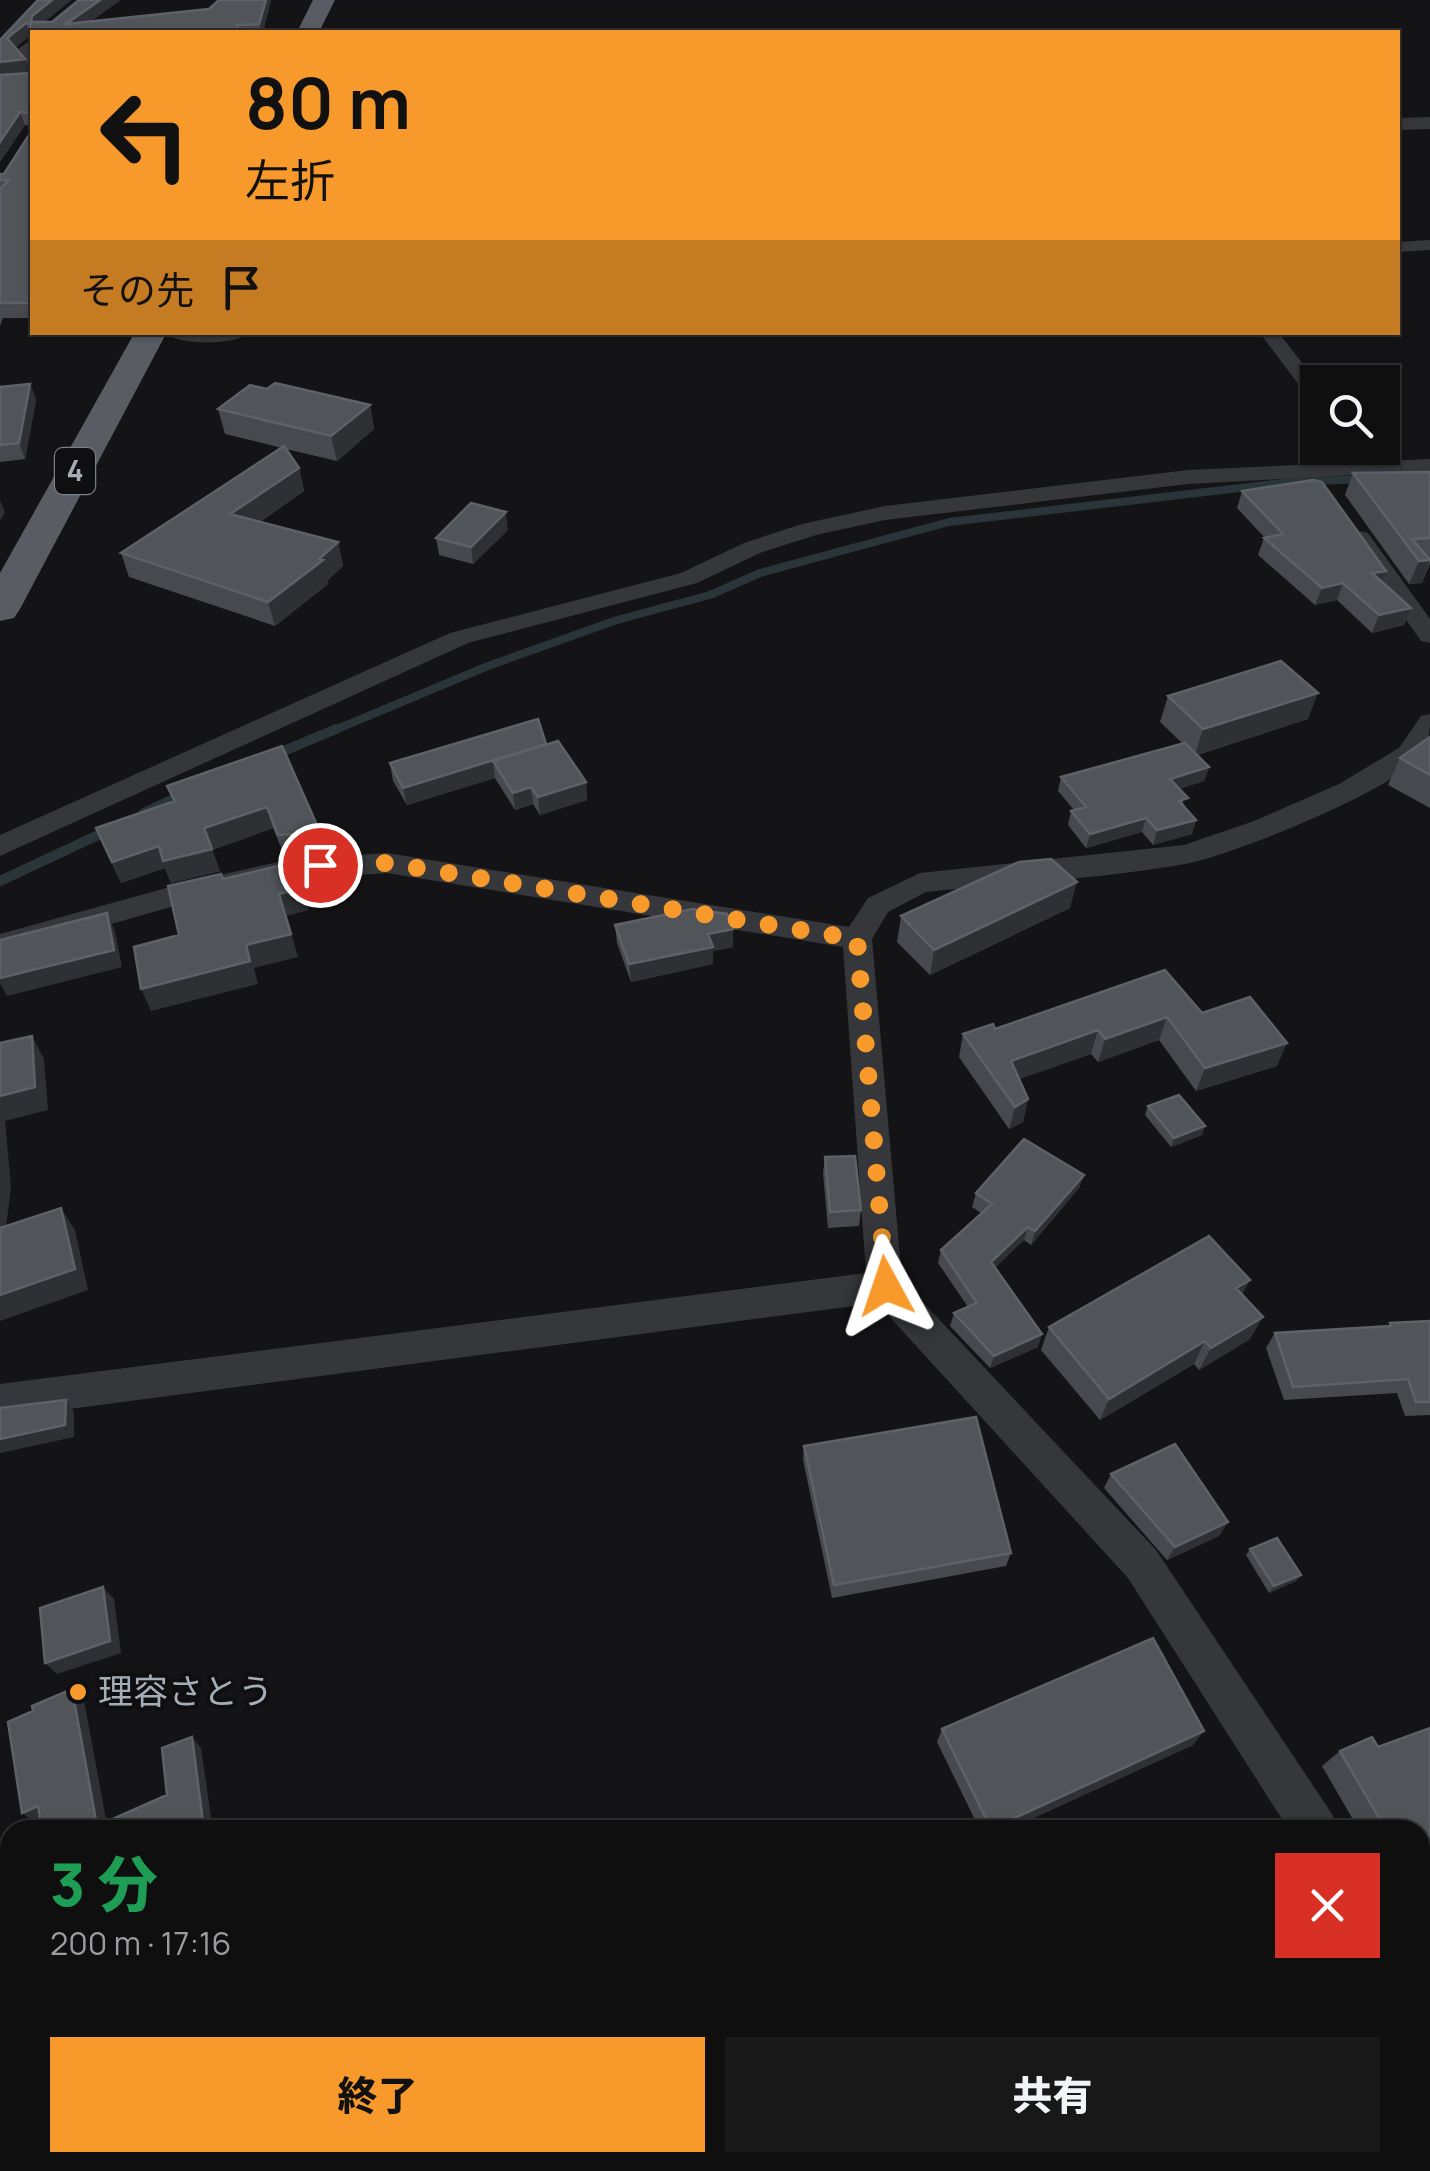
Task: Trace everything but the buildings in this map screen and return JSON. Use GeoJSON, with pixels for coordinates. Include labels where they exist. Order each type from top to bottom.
{"type":"FeatureCollection","features":[{"type":"Feature","properties":{"kind":"highway"},"geometry":{"type":"LineString","coordinates":[[309,30],[324,0]]}},
{"type":"Feature","properties":{"kind":"highway","name":"4"},"geometry":{"type":"LineString","coordinates":[[0,609],[148,335]]}},
{"type":"Feature","properties":{"kind":"street"},"geometry":{"type":"LineString","coordinates":[[1400,124],[1430,123]]}},
{"type":"Feature","properties":{"kind":"street"},"geometry":{"type":"LineString","coordinates":[[1400,247],[1430,246]]}},
{"type":"Feature","properties":{"kind":"street"},"geometry":{"type":"LineString","coordinates":[[1270,335],[1300,374]]}},
{"type":"Feature","properties":{"kind":"street"},"geometry":{"type":"LineString","coordinates":[[0,846],[460,638],[564,609],[633,596],[810,529],[885,513],[1188,477],[1317,478],[1370,466],[1430,465]]}},
{"type":"Feature","properties":{"kind":"street"},"geometry":{"type":"LineString","coordinates":[[1345,518],[1430,636]]}},
{"type":"Feature","properties":{"kind":"street"},"geometry":{"type":"LineString","coordinates":[[1309,1820],[1142,1564],[886,1286],[857,939],[878,906],[920,883],[1186,854],[1264,828],[1349,790],[1408,754],[1430,722]]}},
{"type":"Feature","properties":{"kind":"street"},"geometry":{"type":"LineString","coordinates":[[0,945],[188,892],[287,870],[387,863],[857,939]]}},
{"type":"Feature","properties":{"kind":"street"},"geometry":{"type":"LineString","coordinates":[[0,1401],[886,1286]]}},
{"type":"Feature","properties":{"kind":"waterway"},"geometry":{"type":"LineString","coordinates":[[330,732],[488,666],[617,620],[710,595],[760,573],[949,522],[1291,482],[1365,479]]}},
{"type":"Feature","properties":{"kind":"waterway"},"geometry":{"type":"LineString","coordinates":[[272,756],[336,729]]}},
{"type":"Feature","properties":{"kind":"waterway"},"geometry":{"type":"LineString","coordinates":[[144,813],[186,793]]}},
{"type":"Feature","properties":{"kind":"waterway"},"geometry":{"type":"LineString","coordinates":[[0,881],[109,830]]}},
{"type":"Feature","properties":{"kind":"place","name":"理容さとう"},"geometry":{"type":"Point","coordinates":[78,1692]}},
{"type":"Feature","properties":{"kind":"route"},"geometry":{"type":"LineString","coordinates":[[320,865],[387,863],[857,939],[886,1286]]}}]}
